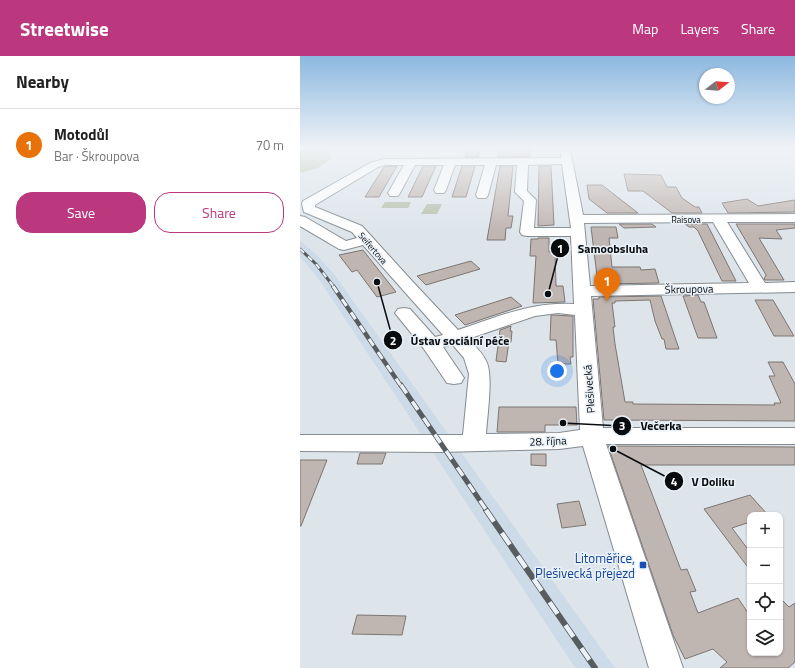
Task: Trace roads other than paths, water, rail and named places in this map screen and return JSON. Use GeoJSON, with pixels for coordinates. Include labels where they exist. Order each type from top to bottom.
{"type":"FeatureCollection","features":[{"type":"Feature","properties":{"kind":"street"},"geometry":{"type":"LineString","coordinates":[[324,187],[342,177]]}},
{"type":"Feature","properties":{"kind":"street"},"geometry":{"type":"LineString","coordinates":[[307,190],[324,187],[348,177]]}},
{"type":"Feature","properties":{"kind":"street"},"geometry":{"type":"LineString","coordinates":[[394,193],[403,177]]}},
{"type":"Feature","properties":{"kind":"street"},"geometry":{"type":"LineString","coordinates":[[440,190],[445,177]]}},
{"type":"Feature","properties":{"kind":"street"},"geometry":{"type":"LineString","coordinates":[[482,195],[484,177]]}},
{"type":"Feature","properties":{"kind":"street","name":"Raisova"},"geometry":{"type":"LineString","coordinates":[[522,177],[521,192],[530,200],[527,232],[577,225],[717,218],[795,218]]}},
{"type":"Feature","properties":{"kind":"street","name":"Plešivecká"},"geometry":{"type":"LineString","coordinates":[[569,177],[577,225],[583,291],[592,437],[666,668]]}},
{"type":"Feature","properties":{"kind":"street","name":"Seifertova"},"geometry":{"type":"LineString","coordinates":[[324,187],[309,202],[303,215],[356,229],[473,356],[477,364],[479,374],[474,442]]}},
{"type":"Feature","properties":{"kind":"street"},"geometry":{"type":"LineString","coordinates":[[717,218],[760,287]]}},
{"type":"Feature","properties":{"kind":"street","name":"Škroupova"},"geometry":{"type":"LineString","coordinates":[[583,291],[795,287]]}},
{"type":"Feature","properties":{"kind":"street"},"geometry":{"type":"LineString","coordinates":[[431,345],[532,311],[558,308],[583,310]]}},
{"type":"Feature","properties":{"kind":"street"},"geometry":{"type":"LineString","coordinates":[[404,313],[431,345],[454,378]]}},
{"type":"Feature","properties":{"kind":"street","name":"28. října"},"geometry":{"type":"LineString","coordinates":[[300,443],[559,441],[610,435],[795,436]]}},
{"type":"Feature","properties":{"kind":"railway"},"geometry":{"type":"LineString","coordinates":[[300,249],[316,264],[334,287]]}},
{"type":"Feature","properties":{"kind":"railway"},"geometry":{"type":"LineString","coordinates":[[333,286],[401,386]]}},
{"type":"Feature","properties":{"kind":"railway"},"geometry":{"type":"LineString","coordinates":[[401,385],[487,511]]}},
{"type":"Feature","properties":{"kind":"railway"},"geometry":{"type":"LineString","coordinates":[[486,510],[595,668]]}},
{"type":"Feature","properties":{"kind":"place","name":"Ústav sociální péče"},"geometry":{"type":"Point","coordinates":[377,282]}},
{"type":"Feature","properties":{"kind":"place","name":"Samoobsluha"},"geometry":{"type":"Point","coordinates":[548,294]}},
{"type":"Feature","properties":{"kind":"place","name":"Motodůl"},"geometry":{"type":"Point","coordinates":[607,301]}},
{"type":"Feature","properties":{"kind":"place","name":"Večerka"},"geometry":{"type":"Point","coordinates":[563,423]}},
{"type":"Feature","properties":{"kind":"place","name":"V Doliku"},"geometry":{"type":"Point","coordinates":[613,449]}},
{"type":"Feature","properties":{"kind":"place","name":"Litoměřice, Plešivecká přejezd"},"geometry":{"type":"Point","coordinates":[643,565]}}]}
